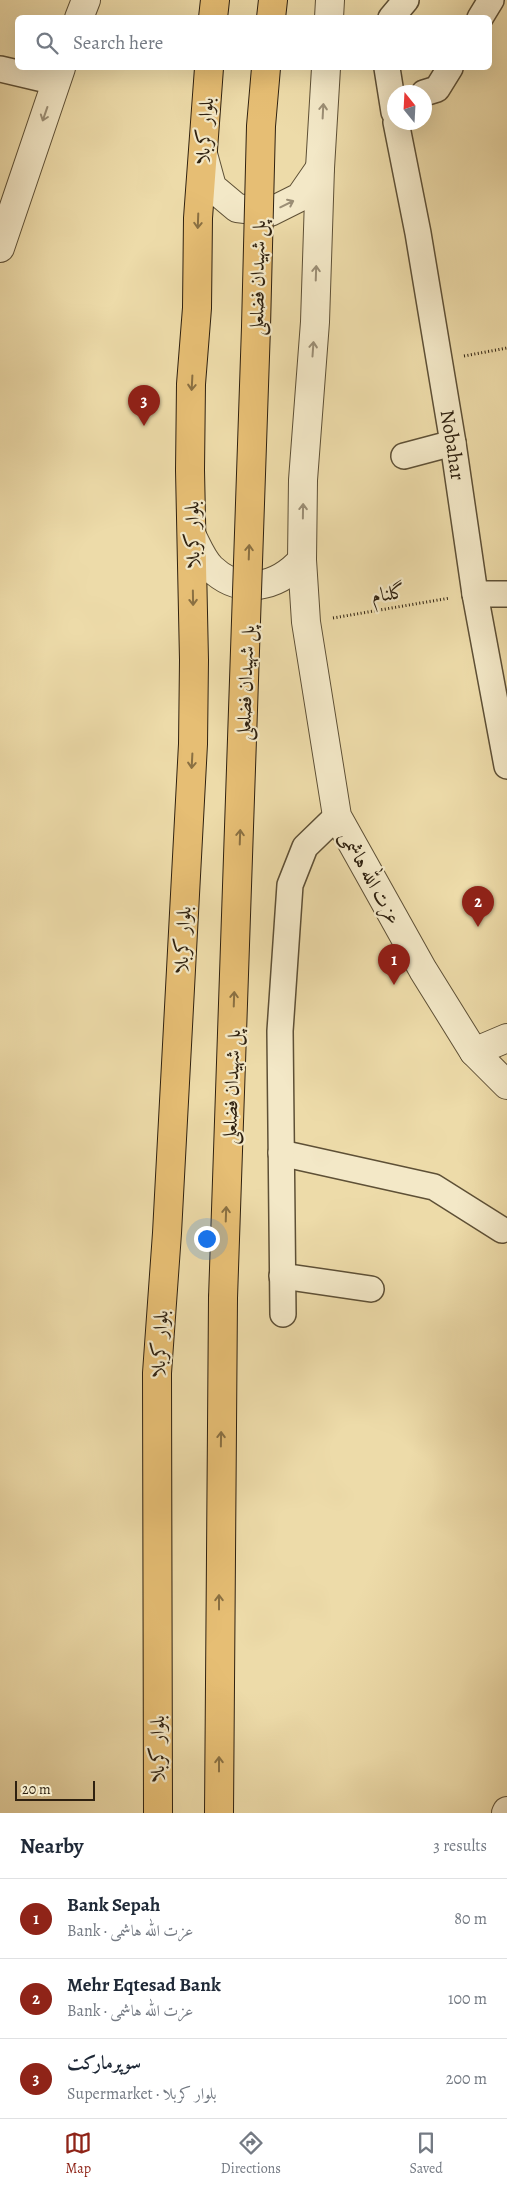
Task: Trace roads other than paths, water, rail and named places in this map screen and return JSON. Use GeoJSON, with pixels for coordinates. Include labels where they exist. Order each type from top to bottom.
{"type":"FeatureCollection","features":[{"type":"Feature","properties":{"kind":"highway"},"geometry":{"type":"LineString","coordinates":[[213,15],[215,0]]}},
{"type":"Feature","properties":{"kind":"highway"},"geometry":{"type":"LineString","coordinates":[[271,15],[273,0]]}},
{"type":"Feature","properties":{"kind":"highway","name":"بلوار کربلا"},"geometry":{"type":"LineString","coordinates":[[158,1813],[157,1373],[167,1233],[192,744],[193,538],[190,470],[191,384],[197,308],[198,218],[209,70]]}},
{"type":"Feature","properties":{"kind":"highway","name":"پل شهیدان فضلعلی"},"geometry":{"type":"LineString","coordinates":[[219,1813],[223,1298],[255,367],[260,126],[266,70]]}},
{"type":"Feature","properties":{"kind":"street"},"geometry":{"type":"LineString","coordinates":[[81,15],[86,0]]}},
{"type":"Feature","properties":{"kind":"street"},"geometry":{"type":"LineString","coordinates":[[328,15],[330,0]]}},
{"type":"Feature","properties":{"kind":"street"},"geometry":{"type":"LineString","coordinates":[[382,0],[389,15]]}},
{"type":"Feature","properties":{"kind":"street"},"geometry":{"type":"LineString","coordinates":[[393,15],[406,0]]}},
{"type":"Feature","properties":{"kind":"street"},"geometry":{"type":"LineString","coordinates":[[482,15],[491,0]]}},
{"type":"Feature","properties":{"kind":"street"},"geometry":{"type":"LineString","coordinates":[[0,69],[58,75],[0,248]]}},
{"type":"Feature","properties":{"kind":"street"},"geometry":{"type":"LineString","coordinates":[[283,1314],[280,1031],[290,885],[305,847],[337,816],[306,622],[302,560],[303,480],[315,322],[320,168],[326,70]]}},
{"type":"Feature","properties":{"kind":"street","name":"Nobahar"},"geometry":{"type":"LineString","coordinates":[[387,70],[390,85]]}},
{"type":"Feature","properties":{"kind":"street"},"geometry":{"type":"LineString","coordinates":[[432,91],[437,89],[449,70]]}},
{"type":"Feature","properties":{"kind":"street","name":"Nobahar"},"geometry":{"type":"LineString","coordinates":[[399,130],[453,443],[475,594],[507,766]]}},
{"type":"Feature","properties":{"kind":"street"},"geometry":{"type":"LineString","coordinates":[[203,154],[212,186],[218,192],[237,208],[270,212],[300,197],[320,168]]}},
{"type":"Feature","properties":{"kind":"street"},"geometry":{"type":"LineString","coordinates":[[404,456],[453,443]]}},
{"type":"Feature","properties":{"kind":"street"},"geometry":{"type":"LineString","coordinates":[[193,538],[209,566],[224,579],[243,586],[276,581],[291,572],[302,560]]}},
{"type":"Feature","properties":{"kind":"street"},"geometry":{"type":"LineString","coordinates":[[475,594],[507,594]]}},
{"type":"Feature","properties":{"kind":"street","name":"عزت الله هاشمی"},"geometry":{"type":"LineString","coordinates":[[337,816],[423,970],[474,1052],[507,1085]]}},
{"type":"Feature","properties":{"kind":"street"},"geometry":{"type":"LineString","coordinates":[[474,1052],[507,1038]]}},
{"type":"Feature","properties":{"kind":"street"},"geometry":{"type":"LineString","coordinates":[[281,1153],[434,1187],[502,1230]]}},
{"type":"Feature","properties":{"kind":"street"},"geometry":{"type":"LineString","coordinates":[[282,1276],[371,1290]]}},
{"type":"Feature","properties":{"kind":"place","name":"سوپرمارکت"},"geometry":{"type":"Point","coordinates":[144,426]}},
{"type":"Feature","properties":{"kind":"place","name":"Mehr Eqtesad Bank"},"geometry":{"type":"Point","coordinates":[478,927]}},
{"type":"Feature","properties":{"kind":"place","name":"Bank Sepah"},"geometry":{"type":"Point","coordinates":[394,985]}}]}
